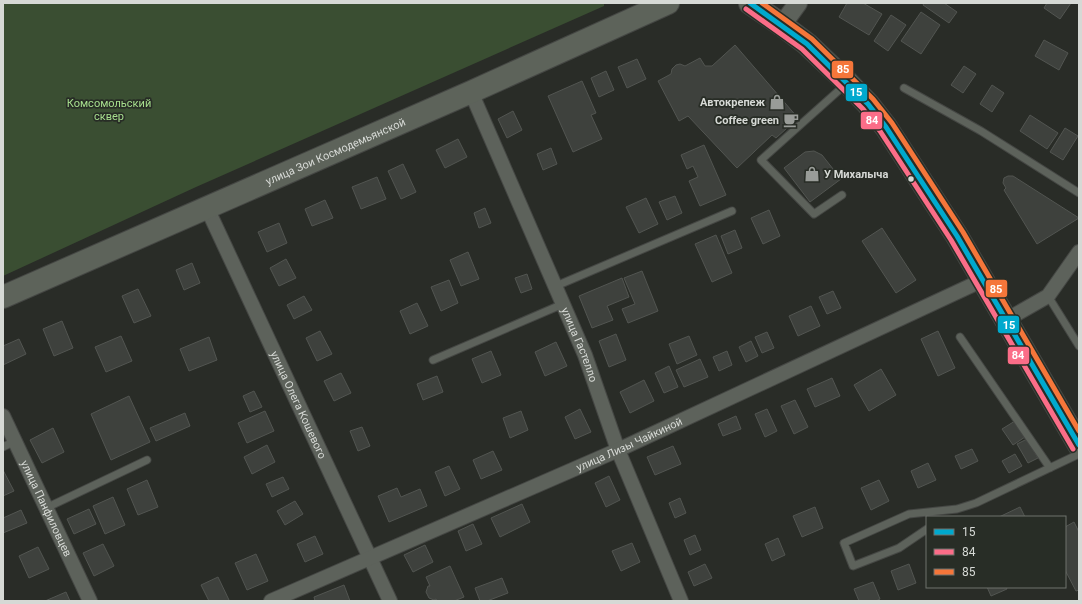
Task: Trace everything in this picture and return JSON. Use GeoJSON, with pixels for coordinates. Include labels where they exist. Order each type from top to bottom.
{"type":"FeatureCollection","features":[{"type":"Feature","properties":{"kind":"main road"},"geometry":{"type":"LineString","coordinates":[[618,26],[641,3]]}},
{"type":"Feature","properties":{"kind":"main road","name":"улица Зои Космодемьянской"},"geometry":{"type":"LineString","coordinates":[[3,297],[471,92],[668,3]]}},
{"type":"Feature","properties":{"kind":"main road"},"geometry":{"type":"LineString","coordinates":[[750,3],[782,24],[807,44],[868,104],[886,128],[937,204],[1079,445]]}},
{"type":"Feature","properties":{"kind":"street"},"geometry":{"type":"LineString","coordinates":[[782,24],[798,3]]}},
{"type":"Feature","properties":{"kind":"street","name":"улица Гастелло"},"geometry":{"type":"LineString","coordinates":[[471,92],[585,355],[618,450],[681,601]]}},
{"type":"Feature","properties":{"kind":"street","name":"улица Олега Кошевого"},"geometry":{"type":"LineString","coordinates":[[207,208],[390,601]]}},
{"type":"Feature","properties":{"kind":"street"},"geometry":{"type":"LineString","coordinates":[[1006,320],[1048,296],[1079,252]]}},
{"type":"Feature","properties":{"kind":"street","name":"улица Лизы Чайкиной"},"geometry":{"type":"LineString","coordinates":[[272,601],[618,450],[983,280]]}},
{"type":"Feature","properties":{"kind":"street","name":"улица Панфиловцев"},"geometry":{"type":"LineString","coordinates":[[3,416],[9,444],[46,508],[90,601]]}},
{"type":"Feature","properties":{"kind":"lane"},"geometry":{"type":"LineString","coordinates":[[842,195],[814,214],[761,160],[847,82]]}},
{"type":"Feature","properties":{"kind":"lane"},"geometry":{"type":"LineString","coordinates":[[904,88],[981,131],[1079,193]]}},
{"type":"Feature","properties":{"kind":"lane"},"geometry":{"type":"LineString","coordinates":[[556,286],[732,211]]}},
{"type":"Feature","properties":{"kind":"lane"},"geometry":{"type":"LineString","coordinates":[[1048,296],[1079,346]]}},
{"type":"Feature","properties":{"kind":"lane"},"geometry":{"type":"LineString","coordinates":[[434,360],[563,304]]}},
{"type":"Feature","properties":{"kind":"lane"},"geometry":{"type":"LineString","coordinates":[[960,337],[1050,468]]}},
{"type":"Feature","properties":{"kind":"lane"},"geometry":{"type":"LineString","coordinates":[[926,530],[899,548],[853,566],[844,543],[909,514],[957,509],[976,503],[1079,454]]}},
{"type":"Feature","properties":{"kind":"lane"},"geometry":{"type":"LineString","coordinates":[[46,508],[147,460]]}},
{"type":"Feature","properties":{"kind":"lane"},"geometry":{"type":"LineString","coordinates":[[946,516],[957,509]]}},
{"type":"Feature","properties":{"kind":"green space","name":"Комсомольский сквер"},"geometry":{"type":"Polygon","coordinates":[[[3,3],[604,3],[604,6],[196,187],[3,276],[3,3]]]}},
{"type":"Feature","properties":{"kind":"building"},"geometry":{"type":"Polygon","coordinates":[[[847,3],[863,3],[882,14],[869,35],[839,17],[847,3]]]}},
{"type":"Feature","properties":{"kind":"building"},"geometry":{"type":"Polygon","coordinates":[[[924,3],[944,3],[957,12],[949,23],[923,5],[924,3]]]}},
{"type":"Feature","properties":{"kind":"building"},"geometry":{"type":"Polygon","coordinates":[[[1047,3],[1071,3],[1060,19],[1044,8],[1047,3]]]}},
{"type":"Feature","properties":{"kind":"building"},"geometry":{"type":"Polygon","coordinates":[[[921,12],[940,25],[921,54],[901,41],[921,12]]]}},
{"type":"Feature","properties":{"kind":"building"},"geometry":{"type":"Polygon","coordinates":[[[891,15],[906,25],[888,51],[874,41],[891,15]]]}},
{"type":"Feature","properties":{"kind":"building"},"geometry":{"type":"Polygon","coordinates":[[[1044,40],[1068,53],[1059,70],[1035,56],[1044,40]]]}},
{"type":"Feature","properties":{"kind":"building"},"geometry":{"type":"Polygon","coordinates":[[[735,45],[798,118],[776,138],[772,135],[737,168],[688,116],[679,121],[658,81],[671,74],[672,69],[676,65],[680,64],[685,66],[700,58],[705,66],[712,66],[735,45]]]}},
{"type":"Feature","properties":{"kind":"building"},"geometry":{"type":"Polygon","coordinates":[[[637,59],[646,79],[627,88],[618,67],[637,59]]]}},
{"type":"Feature","properties":{"kind":"building"},"geometry":{"type":"Polygon","coordinates":[[[964,66],[976,74],[963,93],[951,85],[964,66]]]}},
{"type":"Feature","properties":{"kind":"building"},"geometry":{"type":"Polygon","coordinates":[[[606,71],[614,90],[599,97],[591,78],[606,71]]]}},
{"type":"Feature","properties":{"kind":"building"},"geometry":{"type":"Polygon","coordinates":[[[582,81],[596,113],[591,115],[602,139],[573,152],[548,96],[582,81]]]}},
{"type":"Feature","properties":{"kind":"building"},"geometry":{"type":"Polygon","coordinates":[[[992,85],[1004,93],[992,112],[980,104],[992,85]]]}},
{"type":"Feature","properties":{"kind":"building"},"geometry":{"type":"Polygon","coordinates":[[[513,111],[522,130],[507,138],[498,119],[513,111]]]}},
{"type":"Feature","properties":{"kind":"building"},"geometry":{"type":"Polygon","coordinates":[[[1030,115],[1058,133],[1047,149],[1020,131],[1030,115]]]}},
{"type":"Feature","properties":{"kind":"building"},"geometry":{"type":"Polygon","coordinates":[[[1065,128],[1078,136],[1063,160],[1050,152],[1065,128]]]}},
{"type":"Feature","properties":{"kind":"building"},"geometry":{"type":"Polygon","coordinates":[[[458,139],[467,157],[445,168],[436,150],[458,139]]]}},
{"type":"Feature","properties":{"kind":"building"},"geometry":{"type":"Polygon","coordinates":[[[704,145],[726,195],[700,206],[689,181],[698,177],[693,166],[687,169],[681,155],[704,145]]]}},
{"type":"Feature","properties":{"kind":"building"},"geometry":{"type":"Polygon","coordinates":[[[551,148],[557,164],[543,170],[537,154],[551,148]]]}},
{"type":"Feature","properties":{"kind":"building","name":"У Михалыча"},"geometry":{"type":"Polygon","coordinates":[[[814,151],[822,155],[841,179],[810,202],[784,168],[805,152],[814,151]]]}},
{"type":"Feature","properties":{"kind":"building"},"geometry":{"type":"Polygon","coordinates":[[[403,164],[416,192],[401,199],[388,171],[403,164]]]}},
{"type":"Feature","properties":{"kind":"building"},"geometry":{"type":"Polygon","coordinates":[[[1013,176],[1079,218],[1037,244],[1004,190],[1006,188],[1003,183],[1004,178],[1013,176]]]}},
{"type":"Feature","properties":{"kind":"building"},"geometry":{"type":"Polygon","coordinates":[[[377,177],[386,199],[361,209],[352,187],[377,177]]]}},
{"type":"Feature","properties":{"kind":"building"},"geometry":{"type":"Polygon","coordinates":[[[675,196],[682,213],[667,220],[659,202],[675,196]]]}},
{"type":"Feature","properties":{"kind":"building"},"geometry":{"type":"Polygon","coordinates":[[[646,198],[658,224],[639,233],[626,207],[646,198]]]}},
{"type":"Feature","properties":{"kind":"building"},"geometry":{"type":"Polygon","coordinates":[[[325,200],[333,218],[312,226],[305,209],[325,200]]]}},
{"type":"Feature","properties":{"kind":"building"},"geometry":{"type":"Polygon","coordinates":[[[485,208],[491,223],[479,228],[474,213],[485,208]]]}},
{"type":"Feature","properties":{"kind":"building"},"geometry":{"type":"Polygon","coordinates":[[[769,210],[780,236],[763,244],[751,218],[769,210]]]}},
{"type":"Feature","properties":{"kind":"building"},"geometry":{"type":"Polygon","coordinates":[[[279,223],[287,243],[267,252],[258,232],[279,223]]]}},
{"type":"Feature","properties":{"kind":"building"},"geometry":{"type":"Polygon","coordinates":[[[882,228],[916,280],[896,293],[862,241],[882,228]]]}},
{"type":"Feature","properties":{"kind":"building"},"geometry":{"type":"Polygon","coordinates":[[[735,230],[742,248],[728,254],[721,236],[735,230]]]}},
{"type":"Feature","properties":{"kind":"building"},"geometry":{"type":"Polygon","coordinates":[[[716,235],[732,273],[712,282],[695,244],[716,235]]]}},
{"type":"Feature","properties":{"kind":"building"},"geometry":{"type":"Polygon","coordinates":[[[468,252],[479,279],[461,286],[450,260],[468,252]]]}},
{"type":"Feature","properties":{"kind":"building"},"geometry":{"type":"Polygon","coordinates":[[[286,259],[296,278],[279,286],[270,268],[286,259]]]}},
{"type":"Feature","properties":{"kind":"building"},"geometry":{"type":"Polygon","coordinates":[[[192,263],[200,283],[184,290],[176,270],[192,263]]]}},
{"type":"Feature","properties":{"kind":"building"},"geometry":{"type":"Polygon","coordinates":[[[642,271],[658,311],[628,323],[622,309],[635,304],[624,278],[642,271]]]}},
{"type":"Feature","properties":{"kind":"building"},"geometry":{"type":"Polygon","coordinates":[[[527,274],[532,289],[521,293],[515,278],[527,274]]]}},
{"type":"Feature","properties":{"kind":"building"},"geometry":{"type":"Polygon","coordinates":[[[622,278],[629,297],[607,306],[613,320],[592,328],[579,296],[622,278]]]}},
{"type":"Feature","properties":{"kind":"building"},"geometry":{"type":"Polygon","coordinates":[[[449,280],[458,303],[441,311],[431,287],[449,280]]]}},
{"type":"Feature","properties":{"kind":"building"},"geometry":{"type":"Polygon","coordinates":[[[138,289],[151,316],[134,323],[122,296],[138,289]]]}},
{"type":"Feature","properties":{"kind":"building"},"geometry":{"type":"Polygon","coordinates":[[[833,291],[841,308],[827,314],[819,297],[833,291]]]}},
{"type":"Feature","properties":{"kind":"building"},"geometry":{"type":"Polygon","coordinates":[[[304,296],[312,310],[294,319],[287,305],[304,296]]]}},
{"type":"Feature","properties":{"kind":"building"},"geometry":{"type":"Polygon","coordinates":[[[417,303],[428,326],[410,334],[400,311],[417,303]]]}},
{"type":"Feature","properties":{"kind":"building"},"geometry":{"type":"Polygon","coordinates":[[[811,306],[820,326],[798,336],[789,316],[811,306]]]}},
{"type":"Feature","properties":{"kind":"building"},"geometry":{"type":"Polygon","coordinates":[[[62,321],[73,348],[54,356],[43,329],[62,321]]]}},
{"type":"Feature","properties":{"kind":"building"},"geometry":{"type":"Polygon","coordinates":[[[320,331],[332,354],[317,361],[306,338],[320,331]]]}},
{"type":"Feature","properties":{"kind":"building"},"geometry":{"type":"Polygon","coordinates":[[[938,331],[955,368],[938,376],[921,339],[938,331]]]}},
{"type":"Feature","properties":{"kind":"building"},"geometry":{"type":"Polygon","coordinates":[[[767,332],[774,348],[762,353],[755,337],[767,332]]]}},
{"type":"Feature","properties":{"kind":"building"},"geometry":{"type":"Polygon","coordinates":[[[616,334],[626,360],[609,367],[599,341],[616,334]]]}},
{"type":"Feature","properties":{"kind":"building"},"geometry":{"type":"Polygon","coordinates":[[[121,336],[132,361],[106,372],[95,347],[121,336]]]}},
{"type":"Feature","properties":{"kind":"building"},"geometry":{"type":"Polygon","coordinates":[[[689,336],[697,355],[677,364],[669,344],[689,336]]]}},
{"type":"Feature","properties":{"kind":"building"},"geometry":{"type":"Polygon","coordinates":[[[209,337],[217,360],[189,371],[180,349],[209,337]]]}},
{"type":"Feature","properties":{"kind":"building"},"geometry":{"type":"Polygon","coordinates":[[[19,339],[26,354],[3,365],[3,346],[19,339]]]}},
{"type":"Feature","properties":{"kind":"building"},"geometry":{"type":"Polygon","coordinates":[[[751,341],[758,356],[746,362],[739,347],[751,341]]]}},
{"type":"Feature","properties":{"kind":"building"},"geometry":{"type":"Polygon","coordinates":[[[556,342],[567,366],[545,376],[535,352],[556,342]]]}},
{"type":"Feature","properties":{"kind":"building"},"geometry":{"type":"Polygon","coordinates":[[[491,351],[501,375],[482,383],[472,359],[491,351]]]}},
{"type":"Feature","properties":{"kind":"building"},"geometry":{"type":"Polygon","coordinates":[[[727,351],[732,365],[719,371],[713,357],[727,351]]]}},
{"type":"Feature","properties":{"kind":"building"},"geometry":{"type":"Polygon","coordinates":[[[700,359],[708,377],[684,387],[676,370],[700,359]]]}},
{"type":"Feature","properties":{"kind":"building"},"geometry":{"type":"Polygon","coordinates":[[[669,366],[678,387],[664,393],[655,373],[669,366]]]}},
{"type":"Feature","properties":{"kind":"building"},"geometry":{"type":"Polygon","coordinates":[[[881,369],[896,395],[869,411],[854,385],[881,369]]]}},
{"type":"Feature","properties":{"kind":"building"},"geometry":{"type":"Polygon","coordinates":[[[341,373],[351,393],[334,401],[324,381],[341,373]]]}},
{"type":"Feature","properties":{"kind":"building"},"geometry":{"type":"Polygon","coordinates":[[[437,376],[443,392],[423,400],[417,384],[437,376]]]}},
{"type":"Feature","properties":{"kind":"building"},"geometry":{"type":"Polygon","coordinates":[[[832,378],[840,396],[815,407],[807,389],[832,378]]]}},
{"type":"Feature","properties":{"kind":"building"},"geometry":{"type":"Polygon","coordinates":[[[644,380],[654,401],[630,413],[620,392],[644,380]]]}},
{"type":"Feature","properties":{"kind":"building"},"geometry":{"type":"Polygon","coordinates":[[[254,391],[262,407],[250,412],[243,396],[254,391]]]}},
{"type":"Feature","properties":{"kind":"building"},"geometry":{"type":"Polygon","coordinates":[[[129,396],[150,442],[111,460],[91,414],[129,396]]]}},
{"type":"Feature","properties":{"kind":"building"},"geometry":{"type":"Polygon","coordinates":[[[795,400],[808,427],[794,434],[781,406],[795,400]]]}},
{"type":"Feature","properties":{"kind":"building"},"geometry":{"type":"Polygon","coordinates":[[[580,409],[591,432],[575,439],[565,417],[580,409]]]}},
{"type":"Feature","properties":{"kind":"building"},"geometry":{"type":"Polygon","coordinates":[[[767,409],[777,431],[765,437],[755,414],[767,409]]]}},
{"type":"Feature","properties":{"kind":"building"},"geometry":{"type":"Polygon","coordinates":[[[265,411],[274,431],[247,443],[238,423],[265,411]]]}},
{"type":"Feature","properties":{"kind":"building"},"geometry":{"type":"Polygon","coordinates":[[[521,411],[528,430],[510,438],[503,418],[521,411]]]}},
{"type":"Feature","properties":{"kind":"building"},"geometry":{"type":"Polygon","coordinates":[[[185,413],[190,426],[156,441],[150,428],[185,413]]]}},
{"type":"Feature","properties":{"kind":"building"},"geometry":{"type":"Polygon","coordinates":[[[736,416],[741,429],[723,436],[718,424],[736,416]]]}},
{"type":"Feature","properties":{"kind":"building"},"geometry":{"type":"Polygon","coordinates":[[[1015,421],[1025,437],[1013,445],[1002,429],[1015,421]]]}},
{"type":"Feature","properties":{"kind":"building"},"geometry":{"type":"Polygon","coordinates":[[[362,427],[370,446],[358,451],[350,431],[362,427]]]}},
{"type":"Feature","properties":{"kind":"building"},"geometry":{"type":"Polygon","coordinates":[[[53,428],[64,452],[42,463],[30,440],[53,428]]]}},
{"type":"Feature","properties":{"kind":"building"},"geometry":{"type":"Polygon","coordinates":[[[1027,439],[1038,458],[1028,463],[1017,444],[1027,439]]]}},
{"type":"Feature","properties":{"kind":"building"},"geometry":{"type":"Polygon","coordinates":[[[267,445],[275,462],[252,474],[244,457],[267,445]]]}},
{"type":"Feature","properties":{"kind":"building"},"geometry":{"type":"Polygon","coordinates":[[[673,446],[681,464],[655,475],[647,457],[673,446]]]}},
{"type":"Feature","properties":{"kind":"building"},"geometry":{"type":"Polygon","coordinates":[[[972,449],[978,461],[961,469],[955,456],[972,449]]]}},
{"type":"Feature","properties":{"kind":"building"},"geometry":{"type":"Polygon","coordinates":[[[493,451],[502,470],[481,479],[473,460],[493,451]]]}},
{"type":"Feature","properties":{"kind":"building"},"geometry":{"type":"Polygon","coordinates":[[[1015,454],[1022,466],[1009,473],[1002,461],[1015,454]]]}},
{"type":"Feature","properties":{"kind":"building"},"geometry":{"type":"Polygon","coordinates":[[[928,463],[936,480],[918,488],[911,471],[928,463]]]}},
{"type":"Feature","properties":{"kind":"building"},"geometry":{"type":"Polygon","coordinates":[[[449,466],[460,489],[445,496],[435,472],[449,466]]]}},
{"type":"Feature","properties":{"kind":"building"},"geometry":{"type":"Polygon","coordinates":[[[3,470],[14,491],[3,496],[3,470]]]}},
{"type":"Feature","properties":{"kind":"building"},"geometry":{"type":"Polygon","coordinates":[[[609,476],[620,500],[606,507],[595,483],[609,476]]]}},
{"type":"Feature","properties":{"kind":"building"},"geometry":{"type":"Polygon","coordinates":[[[283,477],[289,489],[272,497],[266,484],[283,477]]]}},
{"type":"Feature","properties":{"kind":"building"},"geometry":{"type":"Polygon","coordinates":[[[147,480],[158,507],[138,515],[127,489],[147,480]]]}},
{"type":"Feature","properties":{"kind":"building"},"geometry":{"type":"Polygon","coordinates":[[[879,480],[889,501],[871,510],[861,488],[879,480]]]}},
{"type":"Feature","properties":{"kind":"building"},"geometry":{"type":"Polygon","coordinates":[[[397,488],[401,497],[420,489],[427,506],[389,522],[378,496],[397,488]]]}},
{"type":"Feature","properties":{"kind":"building"},"geometry":{"type":"Polygon","coordinates":[[[113,497],[125,525],[105,534],[93,506],[113,497]]]}},
{"type":"Feature","properties":{"kind":"building"},"geometry":{"type":"Polygon","coordinates":[[[680,498],[686,513],[675,518],[669,503],[680,498]]]}},
{"type":"Feature","properties":{"kind":"building"},"geometry":{"type":"Polygon","coordinates":[[[295,501],[303,514],[285,525],[277,511],[295,501]]]}},
{"type":"Feature","properties":{"kind":"building"},"geometry":{"type":"Polygon","coordinates":[[[522,504],[530,522],[500,537],[491,518],[522,504]]]}},
{"type":"Feature","properties":{"kind":"building"},"geometry":{"type":"Polygon","coordinates":[[[815,507],[823,528],[802,537],[793,516],[815,507]]]}},
{"type":"Feature","properties":{"kind":"building"},"geometry":{"type":"Polygon","coordinates":[[[1020,507],[1024,516],[1001,516],[1020,507]]]}},
{"type":"Feature","properties":{"kind":"building"},"geometry":{"type":"Polygon","coordinates":[[[89,509],[96,524],[74,534],[67,519],[89,509]]]}},
{"type":"Feature","properties":{"kind":"building"},"geometry":{"type":"Polygon","coordinates":[[[21,510],[27,523],[3,533],[3,518],[21,510]]]}},
{"type":"Feature","properties":{"kind":"building"},"geometry":{"type":"Polygon","coordinates":[[[1074,522],[1079,532],[1079,590],[1076,591],[1066,572],[1066,526],[1074,522]]]}},
{"type":"Feature","properties":{"kind":"building"},"geometry":{"type":"Polygon","coordinates":[[[473,524],[482,544],[466,551],[458,531],[473,524]]]}},
{"type":"Feature","properties":{"kind":"building"},"geometry":{"type":"Polygon","coordinates":[[[695,535],[701,550],[690,555],[684,540],[695,535]]]}},
{"type":"Feature","properties":{"kind":"building"},"geometry":{"type":"Polygon","coordinates":[[[315,536],[323,554],[305,562],[297,544],[315,536]]]}},
{"type":"Feature","properties":{"kind":"building"},"geometry":{"type":"Polygon","coordinates":[[[778,538],[785,555],[772,561],[765,544],[778,538]]]}},
{"type":"Feature","properties":{"kind":"building"},"geometry":{"type":"Polygon","coordinates":[[[632,543],[640,562],[621,571],[612,551],[632,543]]]}},
{"type":"Feature","properties":{"kind":"building"},"geometry":{"type":"Polygon","coordinates":[[[103,544],[114,566],[94,576],[83,553],[103,544]]]}},
{"type":"Feature","properties":{"kind":"building"},"geometry":{"type":"Polygon","coordinates":[[[425,545],[433,562],[413,572],[404,555],[425,545]]]}},
{"type":"Feature","properties":{"kind":"building"},"geometry":{"type":"Polygon","coordinates":[[[38,547],[49,569],[29,578],[19,556],[38,547]]]}},
{"type":"Feature","properties":{"kind":"building"},"geometry":{"type":"Polygon","coordinates":[[[256,554],[268,581],[247,590],[235,563],[256,554]]]}},
{"type":"Feature","properties":{"kind":"building"},"geometry":{"type":"Polygon","coordinates":[[[705,564],[712,578],[694,586],[688,572],[705,564]]]}},
{"type":"Feature","properties":{"kind":"building"},"geometry":{"type":"Polygon","coordinates":[[[909,564],[916,583],[898,590],[891,571],[909,564]]]}},
{"type":"Feature","properties":{"kind":"building"},"geometry":{"type":"Polygon","coordinates":[[[450,566],[464,597],[454,601],[437,601],[436,599],[434,600],[429,598],[426,592],[428,586],[430,586],[426,577],[450,566]]]}},
{"type":"Feature","properties":{"kind":"building"},"geometry":{"type":"Polygon","coordinates":[[[218,577],[229,600],[209,601],[201,585],[218,577]]]}},
{"type":"Feature","properties":{"kind":"building"},"geometry":{"type":"Polygon","coordinates":[[[502,578],[508,593],[487,601],[480,601],[475,588],[502,578]]]}},
{"type":"Feature","properties":{"kind":"building"},"geometry":{"type":"Polygon","coordinates":[[[873,582],[880,599],[876,601],[859,601],[854,589],[873,582]]]}},
{"type":"Feature","properties":{"kind":"building"},"geometry":{"type":"Polygon","coordinates":[[[344,585],[350,601],[315,601],[314,597],[344,585]]]}},
{"type":"Feature","properties":{"kind":"building"},"geometry":{"type":"Polygon","coordinates":[[[987,588],[1007,589],[991,596],[987,588]]]}},
{"type":"Feature","properties":{"kind":"building"},"geometry":{"type":"Polygon","coordinates":[[[66,592],[70,601],[45,601],[66,592]]]}},
{"type":"Feature","properties":{"kind":"transit line","name":"15"},"geometry":{"type":"LineString","coordinates":[[750,3],[807,44],[868,104],[886,127],[957,236],[1079,445]]}},
{"type":"Feature","properties":{"kind":"transit line","name":"85"},"geometry":{"type":"LineString","coordinates":[[762,3],[812,39],[873,99],[892,123],[963,232],[1079,431]]}},
{"type":"Feature","properties":{"kind":"transit line","name":"84"},"geometry":{"type":"LineString","coordinates":[[746,9],[802,49],[863,109],[880,131],[951,240],[1073,449]]}},
{"type":"Feature","properties":{"kind":"place","name":"Автокрепеж"},"geometry":{"type":"Point","coordinates":[777,102]}},
{"type":"Feature","properties":{"kind":"place","name":"Coffee green"},"geometry":{"type":"Point","coordinates":[791,120]}},
{"type":"Feature","properties":{"kind":"place","name":"У Михалыча"},"geometry":{"type":"Point","coordinates":[812,174]}}]}
